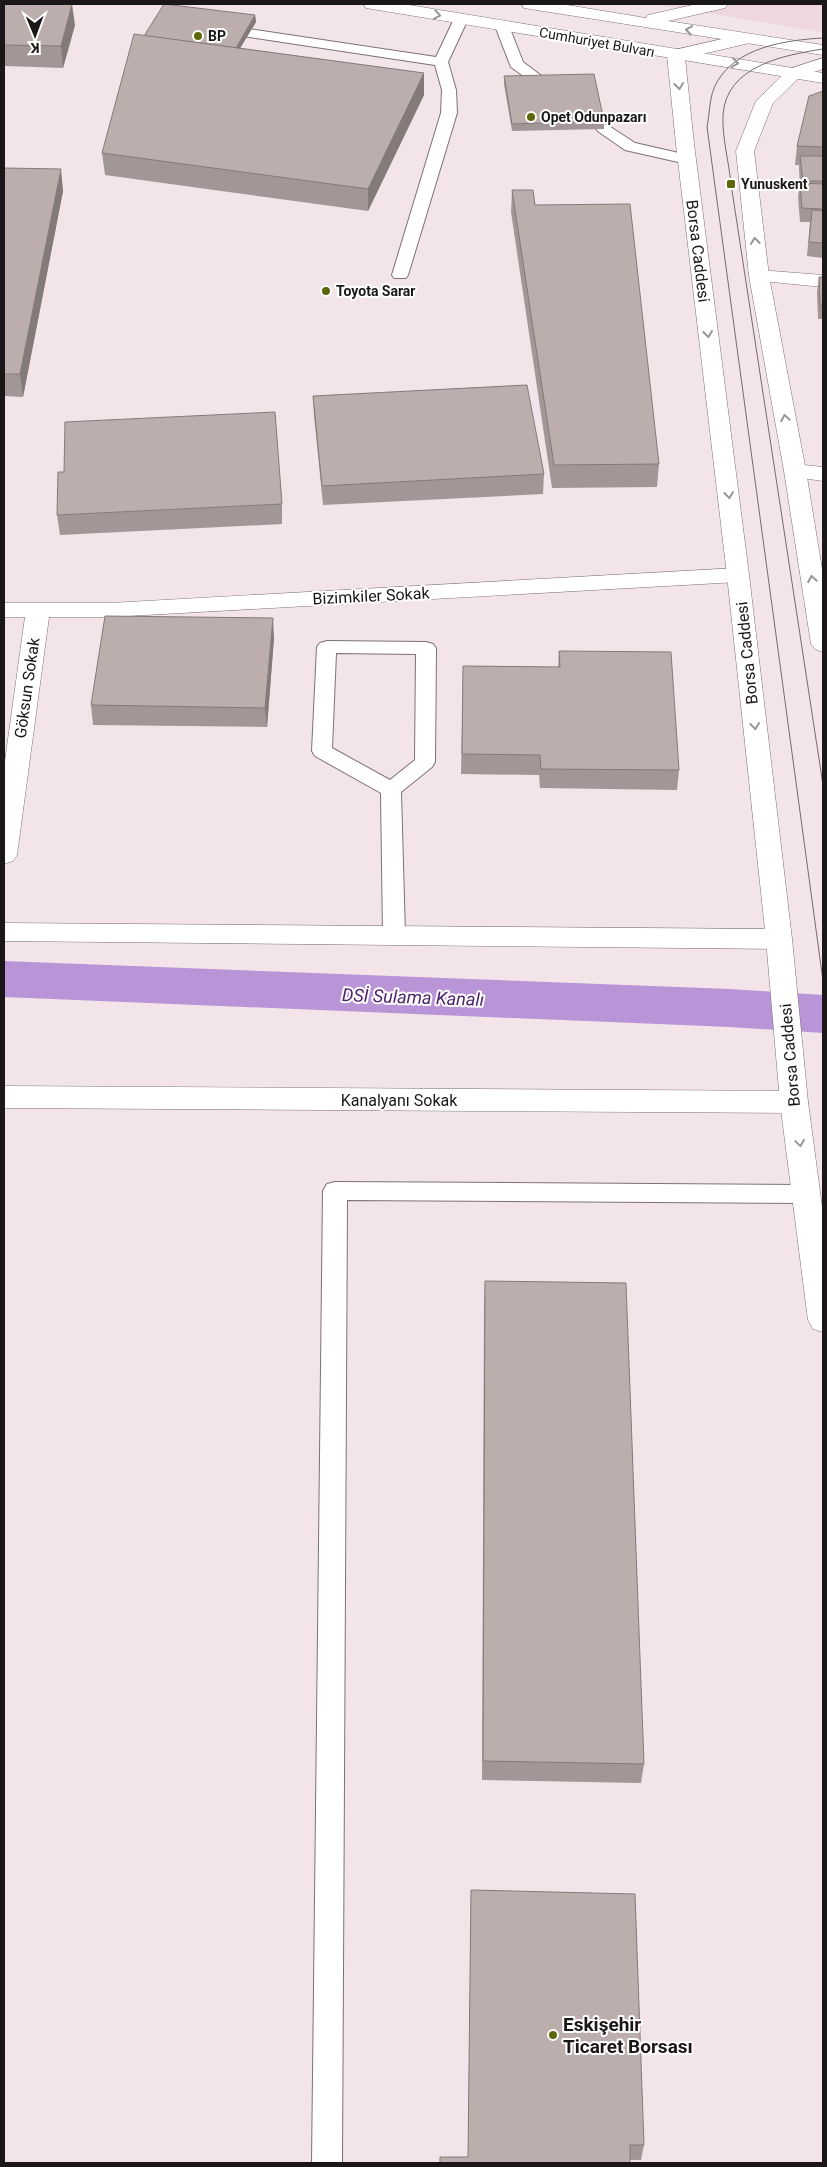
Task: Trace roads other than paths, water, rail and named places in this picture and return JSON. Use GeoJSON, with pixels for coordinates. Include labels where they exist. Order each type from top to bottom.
{"type":"FeatureCollection","features":[{"type":"Feature","properties":{"kind":"main road","name":"Cumhuriyet Bulvarı"},"geometry":{"type":"LineString","coordinates":[[372,4],[823,78]]}},
{"type":"Feature","properties":{"kind":"main road","name":"Cumhuriyet Bulvarı"},"geometry":{"type":"LineString","coordinates":[[530,4],[823,50]]}},
{"type":"Feature","properties":{"kind":"main road"},"geometry":{"type":"LineString","coordinates":[[636,21],[660,18],[719,4]]}},
{"type":"Feature","properties":{"kind":"main road"},"geometry":{"type":"LineString","coordinates":[[676,55],[744,39]]}},
{"type":"Feature","properties":{"kind":"main road","name":"Borsa Caddesi"},"geometry":{"type":"LineString","coordinates":[[676,55],[738,576],[779,939],[793,1090],[823,1320]]}},
{"type":"Feature","properties":{"kind":"main road"},"geometry":{"type":"LineString","coordinates":[[823,62],[795,73],[765,100],[745,151],[759,276],[795,471],[823,644]]}},
{"type":"Feature","properties":{"kind":"main road"},"geometry":{"type":"LineString","coordinates":[[759,276],[823,281]]}},
{"type":"Feature","properties":{"kind":"main road"},"geometry":{"type":"LineString","coordinates":[[795,471],[823,474]]}},
{"type":"Feature","properties":{"kind":"main road","name":"Bizimkiler Sokak"},"geometry":{"type":"LineString","coordinates":[[4,610],[110,610],[738,576]]}},
{"type":"Feature","properties":{"kind":"main road","name":"Göksun Sokak"},"geometry":{"type":"LineString","coordinates":[[4,855],[38,610]]}},
{"type":"Feature","properties":{"kind":"main road"},"geometry":{"type":"LineString","coordinates":[[4,932],[779,939]]}},
{"type":"Feature","properties":{"kind":"main road","name":"Kanalyanı Sokak"},"geometry":{"type":"LineString","coordinates":[[4,1097],[793,1090]]}},
{"type":"Feature","properties":{"kind":"lane"},"geometry":{"type":"LineString","coordinates":[[400,275],[449,113],[449,90],[440,62],[461,19]]}},
{"type":"Feature","properties":{"kind":"lane"},"geometry":{"type":"LineString","coordinates":[[502,26],[516,64],[542,83]]}},
{"type":"Feature","properties":{"kind":"lane"},"geometry":{"type":"LineString","coordinates":[[249,33],[440,62]]}},
{"type":"Feature","properties":{"kind":"lane"},"geometry":{"type":"LineString","coordinates":[[604,129],[630,147],[687,159]]}},
{"type":"Feature","properties":{"kind":"lane"},"geometry":{"type":"LineString","coordinates":[[327,647],[426,648],[425,762],[391,790],[322,751],[327,647]]}},
{"type":"Feature","properties":{"kind":"lane"},"geometry":{"type":"LineString","coordinates":[[391,790],[394,936]]}},
{"type":"Feature","properties":{"kind":"lane"},"geometry":{"type":"LineString","coordinates":[[327,2163],[335,1191],[807,1194]]}},
{"type":"Feature","properties":{"kind":"waterway","name":"DSİ Sulama Kanalı"},"geometry":{"type":"LineString","coordinates":[[4,979],[730,1008],[823,1014]]}},
{"type":"Feature","properties":{"kind":"tram line"},"geometry":{"type":"LineString","coordinates":[[823,38],[778,44],[750,53],[737,61],[726,70],[714,87],[707,127],[823,981]]}},
{"type":"Feature","properties":{"kind":"tram line"},"geometry":{"type":"LineString","coordinates":[[823,49],[775,60],[759,66],[746,74],[734,85],[727,98],[723,115],[731,184],[823,785]]}},
{"type":"Feature","properties":{"kind":"place","name":"BP"},"geometry":{"type":"Point","coordinates":[198,36]}},
{"type":"Feature","properties":{"kind":"place","name":"Opet Odunpazarı"},"geometry":{"type":"Point","coordinates":[531,117]}},
{"type":"Feature","properties":{"kind":"place","name":"Yunuskent"},"geometry":{"type":"Point","coordinates":[731,184]}},
{"type":"Feature","properties":{"kind":"place","name":"Toyota Sarar"},"geometry":{"type":"Point","coordinates":[326,291]}},
{"type":"Feature","properties":{"kind":"place","name":"Eskişehir Ticaret Borsası"},"geometry":{"type":"Point","coordinates":[553,2035]}}]}
